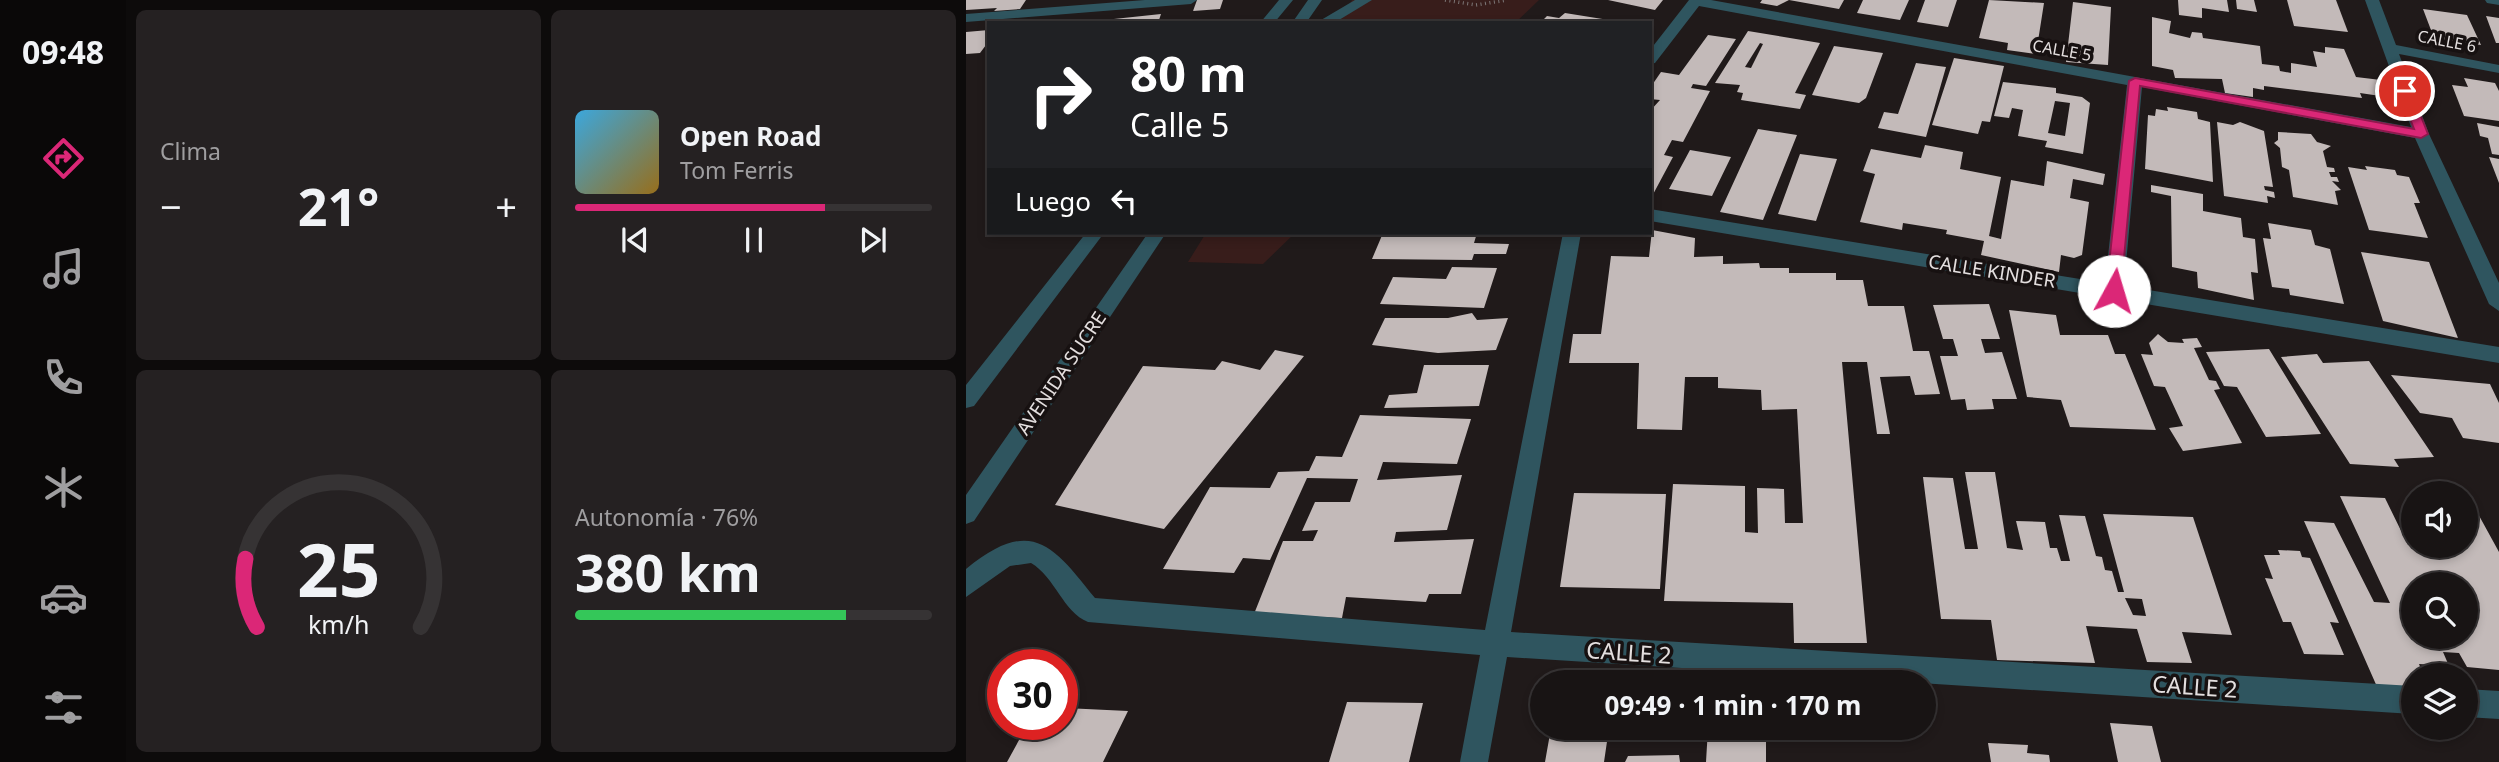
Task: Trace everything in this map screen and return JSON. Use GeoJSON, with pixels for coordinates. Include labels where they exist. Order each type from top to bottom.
{"type":"FeatureCollection","features":[{"type":"Feature","properties":{"kind":"street"},"geometry":{"type":"LineString","coordinates":[[1269,21],[1286,0]]}},
{"type":"Feature","properties":{"kind":"street"},"geometry":{"type":"LineString","coordinates":[[1304,12],[1315,0]]}},
{"type":"Feature","properties":{"kind":"street"},"geometry":{"type":"LineString","coordinates":[[1327,21],[1364,0]]}},
{"type":"Feature","properties":{"kind":"street"},"geometry":{"type":"LineString","coordinates":[[1652,57],[1695,0]]}},
{"type":"Feature","properties":{"kind":"street","name":"CALLE 5"},"geometry":{"type":"LineString","coordinates":[[1695,0],[2421,134]]}},
{"type":"Feature","properties":{"kind":"street"},"geometry":{"type":"LineString","coordinates":[[2372,0],[2421,134],[2499,304]]}},
{"type":"Feature","properties":{"kind":"street"},"geometry":{"type":"LineString","coordinates":[[2492,0],[2499,1]]}},
{"type":"Feature","properties":{"kind":"street","name":"CALLE 6"},"geometry":{"type":"LineString","coordinates":[[2388,48],[2499,69]]}},
{"type":"Feature","properties":{"kind":"street"},"geometry":{"type":"LineString","coordinates":[[2114,291],[2135,81]]}},
{"type":"Feature","properties":{"kind":"street","name":"CALLE KINDER"},"geometry":{"type":"LineString","coordinates":[[1652,215],[2499,355]]}},
{"type":"Feature","properties":{"kind":"street"},"geometry":{"type":"LineString","coordinates":[[966,400],[1093,235]]}},
{"type":"Feature","properties":{"kind":"street","name":"AVENIDA SUCRE"},"geometry":{"type":"LineString","coordinates":[[966,514],[1156,235]]}},
{"type":"Feature","properties":{"kind":"street"},"geometry":{"type":"LineString","coordinates":[[1474,762],[1572,235]]}},
{"type":"Feature","properties":{"kind":"street","name":"CALLE 2"},"geometry":{"type":"LineString","coordinates":[[966,585],[996,559],[1026,552],[1043,556],[1088,610],[1496,644],[2401,699]]}},
{"type":"Feature","properties":{"kind":"street"},"geometry":{"type":"LineString","coordinates":[[2478,704],[2499,705]]}},
{"type":"Feature","properties":{"kind":"lane"},"geometry":{"type":"LineString","coordinates":[[966,19],[1191,0]]}},
{"type":"Feature","properties":{"kind":"path"},"geometry":{"type":"LineString","coordinates":[[1444,0],[1455,4],[1483,5],[1507,0]]}},
{"type":"Feature","properties":{"kind":"shaded area"},"geometry":{"type":"Polygon","coordinates":[[[1352,0],[1539,0],[1517,21],[1339,21],[1352,0]]]}},
{"type":"Feature","properties":{"kind":"shaded area"},"geometry":{"type":"Polygon","coordinates":[[[1205,235],[1293,235],[1263,264],[1188,262],[1205,235]]]}},
{"type":"Feature","properties":{"kind":"building"},"geometry":{"type":"Polygon","coordinates":[[[966,0],[1026,0],[1020,9],[994,11],[997,8],[966,10],[966,0]]]}},
{"type":"Feature","properties":{"kind":"building"},"geometry":{"type":"Polygon","coordinates":[[[1197,0],[1223,0],[1220,9],[1193,11],[1197,0]]]}},
{"type":"Feature","properties":{"kind":"building"},"geometry":{"type":"Polygon","coordinates":[[[1608,0],[1663,0],[1655,10],[1608,0]]]}},
{"type":"Feature","properties":{"kind":"building"},"geometry":{"type":"Polygon","coordinates":[[[1762,0],[1789,0],[1777,6],[1760,3],[1762,0]]]}},
{"type":"Feature","properties":{"kind":"building"},"geometry":{"type":"Polygon","coordinates":[[[1789,0],[1844,0],[1839,9],[1789,0]]]}},
{"type":"Feature","properties":{"kind":"building"},"geometry":{"type":"Polygon","coordinates":[[[1863,0],[1909,0],[1900,20],[1857,13],[1863,0]]]}},
{"type":"Feature","properties":{"kind":"building"},"geometry":{"type":"Polygon","coordinates":[[[1925,0],[1957,0],[1948,27],[1917,22],[1925,0]]]}},
{"type":"Feature","properties":{"kind":"building"},"geometry":{"type":"Polygon","coordinates":[[[1989,0],[2044,3],[2036,54],[2007,50],[2008,43],[1979,38],[1989,0]]]}},
{"type":"Feature","properties":{"kind":"building"},"geometry":{"type":"Polygon","coordinates":[[[2178,0],[2227,0],[2229,12],[2202,8],[2202,18],[2179,15],[2178,0]]]}},
{"type":"Feature","properties":{"kind":"building"},"geometry":{"type":"Polygon","coordinates":[[[2236,0],[2254,0],[2257,12],[2237,9],[2236,0]]]}},
{"type":"Feature","properties":{"kind":"building"},"geometry":{"type":"Polygon","coordinates":[[[2287,0],[2336,0],[2348,32],[2294,26],[2287,0]]]}},
{"type":"Feature","properties":{"kind":"building"},"geometry":{"type":"Polygon","coordinates":[[[2073,2],[2111,7],[2108,65],[2066,62],[2073,2]]]}},
{"type":"Feature","properties":{"kind":"building"},"geometry":{"type":"Polygon","coordinates":[[[2423,9],[2467,15],[2481,45],[2434,38],[2423,9]]]}},
{"type":"Feature","properties":{"kind":"building"},"geometry":{"type":"Polygon","coordinates":[[[1565,13],[1615,21],[1542,21],[1547,16],[1559,18],[1565,13]]]}},
{"type":"Feature","properties":{"kind":"building"},"geometry":{"type":"Polygon","coordinates":[[[1161,14],[1159,21],[1095,21],[1161,14]]]}},
{"type":"Feature","properties":{"kind":"building"},"geometry":{"type":"Polygon","coordinates":[[[2486,16],[2499,18],[2499,43],[2496,43],[2486,16]]]}},
{"type":"Feature","properties":{"kind":"building"},"geometry":{"type":"Polygon","coordinates":[[[2152,17],[2171,21],[2169,33],[2190,38],[2192,32],[2202,33],[2203,38],[2260,46],[2262,64],[2279,66],[2280,71],[2291,73],[2291,63],[2317,67],[2313,51],[2325,53],[2325,47],[2344,49],[2356,77],[2381,80],[2387,97],[2360,93],[2362,98],[2264,86],[2264,90],[2253,88],[2253,97],[2225,93],[2222,79],[2175,78],[2173,70],[2152,66],[2152,17]]]}},
{"type":"Feature","properties":{"kind":"building"},"geometry":{"type":"Polygon","coordinates":[[[987,30],[987,44],[980,53],[966,54],[966,32],[987,30]]]}},
{"type":"Feature","properties":{"kind":"building"},"geometry":{"type":"Polygon","coordinates":[[[1748,31],[1820,43],[1795,93],[1806,95],[1800,109],[1741,100],[1743,93],[1737,92],[1740,85],[1715,83],[1748,31]],[[1760,43],[1745,67],[1751,68],[1763,44],[1760,43]]]}},
{"type":"Feature","properties":{"kind":"building"},"geometry":{"type":"Polygon","coordinates":[[[1708,35],[1736,39],[1706,86],[1693,84],[1691,88],[1710,91],[1683,142],[1672,140],[1664,155],[1673,157],[1652,196],[1652,109],[1660,100],[1652,99],[1652,85],[1661,72],[1679,75],[1708,35]]]}},
{"type":"Feature","properties":{"kind":"building"},"geometry":{"type":"Polygon","coordinates":[[[1834,46],[1883,53],[1866,98],[1859,103],[1812,95],[1834,46]]]}},
{"type":"Feature","properties":{"kind":"building"},"geometry":{"type":"Polygon","coordinates":[[[1954,58],[2004,66],[1990,122],[1982,121],[1978,134],[1932,125],[1954,58]]]}},
{"type":"Feature","properties":{"kind":"building"},"geometry":{"type":"Polygon","coordinates":[[[1916,63],[1946,67],[1926,137],[1878,128],[1884,112],[1898,114],[1916,63]]]}},
{"type":"Feature","properties":{"kind":"building"},"geometry":{"type":"Polygon","coordinates":[[[2464,78],[2495,83],[2499,91],[2499,121],[2464,116],[2452,85],[2468,87],[2464,78]]]}},
{"type":"Feature","properties":{"kind":"building"},"geometry":{"type":"Polygon","coordinates":[[[2003,82],[2056,88],[2056,93],[2082,97],[2090,103],[2083,154],[2045,147],[2047,141],[2018,136],[2023,110],[2012,108],[2009,118],[1994,116],[2003,82]],[[2055,101],[2048,133],[2065,136],[2070,103],[2055,101]]]}},
{"type":"Feature","properties":{"kind":"building"},"geometry":{"type":"Polygon","coordinates":[[[2167,107],[2197,112],[2198,119],[2210,122],[2213,182],[2145,169],[2148,115],[2155,116],[2156,109],[2168,111],[2167,107]]]}},
{"type":"Feature","properties":{"kind":"building"},"geometry":{"type":"Polygon","coordinates":[[[2217,122],[2233,125],[2240,122],[2264,131],[2273,187],[2264,186],[2265,190],[2274,192],[2275,198],[2267,196],[2268,203],[2224,196],[2217,122]]]}},
{"type":"Feature","properties":{"kind":"building"},"geometry":{"type":"Polygon","coordinates":[[[2477,123],[2499,127],[2499,155],[2492,154],[2488,138],[2480,136],[2477,123]]]}},
{"type":"Feature","properties":{"kind":"building"},"geometry":{"type":"Polygon","coordinates":[[[1758,129],[1797,135],[1763,220],[1720,212],[1758,129]]]}},
{"type":"Feature","properties":{"kind":"building"},"geometry":{"type":"Polygon","coordinates":[[[2278,132],[2311,134],[2317,142],[2331,146],[2323,151],[2327,167],[2334,168],[2335,172],[2329,172],[2331,177],[2337,177],[2339,182],[2332,181],[2341,190],[2335,191],[2338,205],[2293,197],[2289,170],[2282,167],[2280,148],[2274,143],[2278,140],[2278,132]]]}},
{"type":"Feature","properties":{"kind":"building"},"geometry":{"type":"Polygon","coordinates":[[[1925,145],[1963,152],[1960,169],[2001,177],[1989,236],[2001,239],[2011,180],[2044,186],[2047,161],[2105,174],[2103,185],[2073,179],[2070,198],[2089,202],[2082,255],[2074,258],[2061,255],[2059,272],[1981,255],[1984,241],[1946,234],[1947,230],[1903,223],[1902,230],[1860,222],[1875,174],[1863,171],[1871,149],[1921,158],[1925,145]]]}},
{"type":"Feature","properties":{"kind":"building"},"geometry":{"type":"Polygon","coordinates":[[[1690,150],[1731,157],[1712,196],[1669,189],[1690,150]]]}},
{"type":"Feature","properties":{"kind":"building"},"geometry":{"type":"Polygon","coordinates":[[[1800,154],[1837,159],[1816,221],[1778,214],[1800,154]]]}},
{"type":"Feature","properties":{"kind":"building"},"geometry":{"type":"Polygon","coordinates":[[[2489,157],[2499,159],[2499,183],[2489,157]]]}},
{"type":"Feature","properties":{"kind":"building"},"geometry":{"type":"Polygon","coordinates":[[[2365,166],[2395,170],[2397,175],[2409,177],[2420,203],[2414,203],[2428,238],[2369,230],[2348,167],[2367,170],[2365,166]]]}},
{"type":"Feature","properties":{"kind":"building"},"geometry":{"type":"Polygon","coordinates":[[[2151,185],[2203,194],[2203,211],[2241,218],[2243,237],[2255,239],[2258,273],[2251,272],[2254,300],[2198,288],[2197,272],[2172,267],[2171,196],[2151,192],[2151,185]]]}},
{"type":"Feature","properties":{"kind":"building"},"geometry":{"type":"Polygon","coordinates":[[[2268,223],[2311,230],[2315,245],[2330,249],[2344,304],[2290,295],[2289,289],[2272,287],[2263,238],[2271,239],[2268,223]]]}},
{"type":"Feature","properties":{"kind":"building"},"geometry":{"type":"Polygon","coordinates":[[[1652,230],[1695,238],[1694,257],[1723,256],[1723,264],[1759,263],[1760,268],[1789,268],[1789,273],[1836,273],[1836,280],[1863,280],[1868,306],[1904,306],[1913,351],[1929,351],[1940,394],[1915,395],[1910,376],[1880,377],[1890,434],[1877,434],[1867,362],[1842,362],[1867,643],[1794,643],[1793,603],[1664,601],[1673,484],[1745,486],[1745,532],[1758,533],[1757,488],[1784,489],[1785,523],[1803,523],[1797,409],[1762,410],[1761,390],[1718,388],[1718,377],[1685,377],[1682,430],[1637,429],[1639,363],[1569,363],[1573,334],[1601,334],[1611,256],[1649,257],[1652,230]]]}},
{"type":"Feature","properties":{"kind":"building"},"geometry":{"type":"Polygon","coordinates":[[[1382,235],[1476,235],[1474,243],[1509,244],[1506,254],[1474,254],[1472,260],[1372,259],[1382,235]]]}},
{"type":"Feature","properties":{"kind":"building"},"geometry":{"type":"Polygon","coordinates":[[[2361,252],[2429,262],[2458,338],[2383,321],[2361,252]]]}},
{"type":"Feature","properties":{"kind":"building"},"geometry":{"type":"Polygon","coordinates":[[[1452,267],[1497,268],[1484,308],[1380,304],[1393,277],[1446,279],[1452,267]]]}},
{"type":"Feature","properties":{"kind":"building"},"geometry":{"type":"Polygon","coordinates":[[[1989,304],[2000,339],[1981,339],[1985,353],[2002,352],[2017,399],[1992,399],[1994,409],[1967,410],[1965,399],[1951,400],[1940,356],[1958,356],[1953,339],[1943,339],[1933,305],[1989,304]]]}},
{"type":"Feature","properties":{"kind":"building"},"geometry":{"type":"Polygon","coordinates":[[[2009,310],[2056,315],[2060,335],[2108,335],[2115,354],[2125,354],[2156,430],[2070,427],[2061,400],[2027,397],[2009,310]]]}},
{"type":"Feature","properties":{"kind":"building"},"geometry":{"type":"Polygon","coordinates":[[[1472,313],[1477,320],[1508,318],[1496,350],[1438,353],[1372,345],[1385,318],[1448,318],[1472,313]]]}},
{"type":"Feature","properties":{"kind":"building"},"geometry":{"type":"Polygon","coordinates":[[[2158,334],[2168,342],[2184,343],[2182,339],[2197,338],[2202,347],[2194,348],[2209,380],[2216,381],[2220,389],[2214,390],[2242,443],[2183,451],[2169,428],[2183,426],[2165,387],[2154,386],[2141,354],[2153,355],[2149,343],[2158,334]]]}},
{"type":"Feature","properties":{"kind":"building"},"geometry":{"type":"Polygon","coordinates":[[[2269,349],[2321,434],[2266,437],[2237,387],[2224,386],[2206,352],[2269,349]]]}},
{"type":"Feature","properties":{"kind":"building"},"geometry":{"type":"Polygon","coordinates":[[[1275,350],[1304,356],[1164,529],[1055,505],[1143,366],[1215,370],[1222,361],[1260,370],[1275,350]]]}},
{"type":"Feature","properties":{"kind":"building"},"geometry":{"type":"Polygon","coordinates":[[[2317,354],[2323,363],[2369,361],[2434,457],[2394,459],[2399,467],[2350,464],[2281,357],[2317,354]]]}},
{"type":"Feature","properties":{"kind":"building"},"geometry":{"type":"Polygon","coordinates":[[[1424,365],[1489,365],[1479,406],[1384,408],[1389,395],[1417,393],[1424,365]]]}},
{"type":"Feature","properties":{"kind":"building"},"geometry":{"type":"Polygon","coordinates":[[[2391,375],[2490,384],[2499,403],[2499,443],[2463,438],[2452,418],[2420,413],[2391,375]]]}},
{"type":"Feature","properties":{"kind":"building"},"geometry":{"type":"Polygon","coordinates":[[[1360,415],[1471,419],[1457,464],[1383,462],[1377,480],[1462,475],[1447,530],[1396,532],[1394,542],[1474,539],[1461,594],[1429,594],[1426,602],[1346,597],[1342,618],[1254,614],[1283,541],[1313,541],[1318,530],[1302,531],[1315,502],[1350,502],[1358,479],[1307,478],[1270,560],[1243,558],[1234,573],[1163,569],[1210,487],[1270,488],[1278,472],[1309,471],[1316,456],[1342,457],[1360,415]]]}},
{"type":"Feature","properties":{"kind":"building"},"geometry":{"type":"Polygon","coordinates":[[[1965,472],[1995,472],[2007,548],[2023,550],[2016,521],[2045,522],[2050,548],[2057,548],[2061,561],[2070,561],[2059,515],[2085,516],[2096,556],[2102,557],[2105,570],[2112,571],[2118,592],[2124,592],[2103,514],[2193,517],[2232,635],[2182,632],[2192,663],[2147,662],[2137,629],[2086,626],[2095,663],[1997,660],[1991,620],[1941,619],[1923,477],[1953,478],[1965,549],[1978,549],[1965,472]],[[2125,598],[2133,615],[2146,616],[2142,599],[2125,598]]]}},
{"type":"Feature","properties":{"kind":"building"},"geometry":{"type":"Polygon","coordinates":[[[1574,493],[1666,494],[1660,589],[1560,587],[1574,493]]]}},
{"type":"Feature","properties":{"kind":"building"},"geometry":{"type":"Polygon","coordinates":[[[2340,496],[2385,498],[2401,531],[2401,558],[2478,558],[2478,514],[2499,552],[2499,670],[2478,668],[2478,663],[2465,663],[2459,653],[2443,652],[2448,663],[2401,663],[2401,691],[2378,689],[2304,521],[2334,523],[2374,602],[2390,603],[2340,496]]]}},
{"type":"Feature","properties":{"kind":"building"},"geometry":{"type":"Polygon","coordinates":[[[2278,550],[2300,551],[2302,557],[2310,558],[2339,623],[2330,622],[2344,655],[2304,654],[2291,622],[2283,622],[2265,578],[2273,579],[2264,555],[2280,555],[2278,550]]]}},
{"type":"Feature","properties":{"kind":"building"},"geometry":{"type":"Polygon","coordinates":[[[1347,702],[1423,703],[1409,762],[1329,762],[1347,702]]]}},
{"type":"Feature","properties":{"kind":"building"},"geometry":{"type":"Polygon","coordinates":[[[1078,709],[1128,711],[1103,762],[1007,762],[1019,740],[1078,740],[1078,709]]]}},
{"type":"Feature","properties":{"kind":"building"},"geometry":{"type":"Polygon","coordinates":[[[2110,723],[2152,726],[2161,762],[2118,762],[2110,723]]]}},
{"type":"Feature","properties":{"kind":"building"},"geometry":{"type":"Polygon","coordinates":[[[1549,740],[1607,740],[1604,762],[1545,762],[1549,740]]]}},
{"type":"Feature","properties":{"kind":"building"},"geometry":{"type":"Polygon","coordinates":[[[1707,740],[1766,740],[1766,762],[1706,762],[1707,740]]]}},
{"type":"Feature","properties":{"kind":"building"},"geometry":{"type":"Polygon","coordinates":[[[1988,743],[2028,745],[2027,753],[2049,755],[2050,762],[1991,762],[1988,743]]]}},
{"type":"Feature","properties":{"kind":"building"},"geometry":{"type":"Polygon","coordinates":[[[1679,755],[1680,762],[1625,762],[1628,756],[1679,755]]]}},
{"type":"Feature","properties":{"kind":"route"},"geometry":{"type":"LineString","coordinates":[[2114,291],[2135,81],[2421,134],[2405,91]]}}]}
